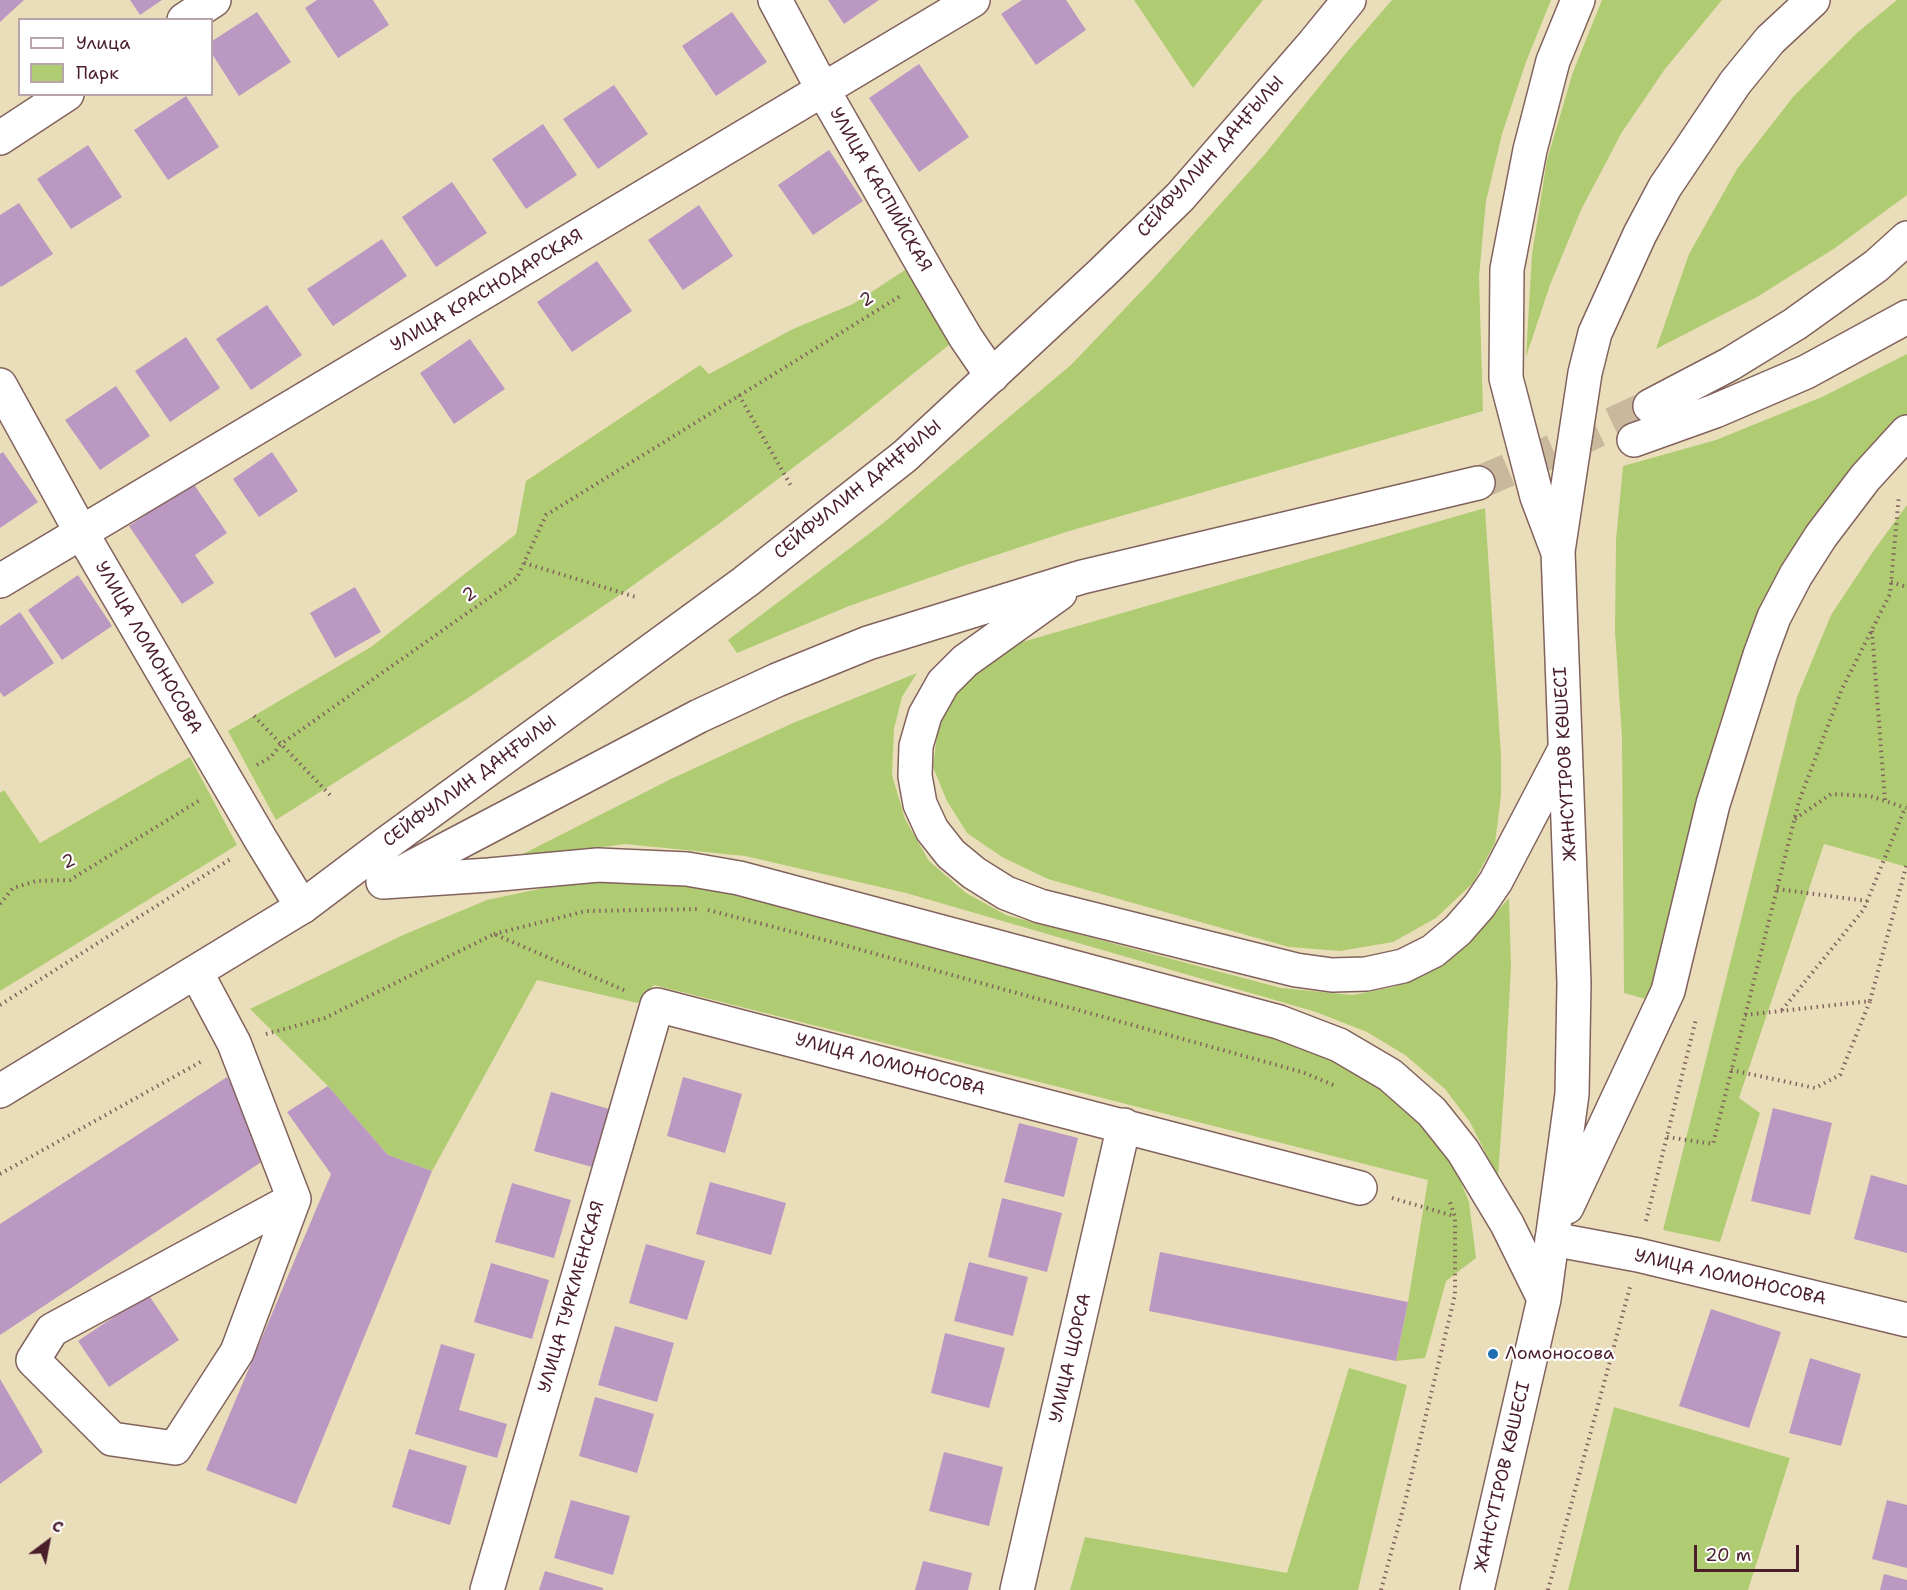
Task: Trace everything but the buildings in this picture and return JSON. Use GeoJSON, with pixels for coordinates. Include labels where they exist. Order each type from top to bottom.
{"type":"FeatureCollection","features":[{"type":"Feature","properties":{"kind":"main road"},"geometry":{"type":"LineString","coordinates":[[187,18],[214,0]]}},
{"type":"Feature","properties":{"kind":"main road","name":"УЛИЦА КАСПИЙСКАЯ"},"geometry":{"type":"LineString","coordinates":[[775,0],[823,90],[930,277],[966,338],[992,376]]}},
{"type":"Feature","properties":{"kind":"main road","name":"УЛИЦА КРАСНОДАРСКАЯ"},"geometry":{"type":"LineString","coordinates":[[0,581],[973,0]]}},
{"type":"Feature","properties":{"kind":"main road","name":"СЕЙФУЛЛИН ДАҢҒЫЛЫ"},"geometry":{"type":"LineString","coordinates":[[0,1091],[303,907],[745,582],[905,456],[1103,272],[1180,197],[1349,0]]}},
{"type":"Feature","properties":{"kind":"main road"},"geometry":{"type":"LineString","coordinates":[[1558,551],[1537,497],[1506,378],[1507,269],[1530,150],[1550,72],[1578,0]]}},
{"type":"Feature","properties":{"kind":"main road","name":"ЖАНСҮГІРОВ КӨШЕСІ"},"geometry":{"type":"LineString","coordinates":[[1477,1590],[1544,1299],[1572,1095],[1574,983],[1558,551],[1585,373],[1595,333],[1640,234],[1665,187],[1735,83],[1770,40],[1813,0]]}},
{"type":"Feature","properties":{"kind":"main road"},"geometry":{"type":"LineString","coordinates":[[0,138],[65,96]]}},
{"type":"Feature","properties":{"kind":"main road"},"geometry":{"type":"LineString","coordinates":[[1650,406],[1730,364],[1795,324],[1876,266],[1907,238]]}},
{"type":"Feature","properties":{"kind":"main road"},"geometry":{"type":"LineString","coordinates":[[1634,440],[1715,411],[1806,372],[1907,317]]}},
{"type":"Feature","properties":{"kind":"main road","name":"УЛИЦА ЛОМОНОСОВА"},"geometry":{"type":"LineString","coordinates":[[0,385],[81,532],[227,783],[303,907]]}},
{"type":"Feature","properties":{"kind":"main road"},"geometry":{"type":"LineString","coordinates":[[1552,1239],[1668,991],[1713,804],[1774,617],[1796,575],[1821,536],[1865,478],[1907,432]]}},
{"type":"Feature","properties":{"kind":"main road","name":"СЕЙФУЛЛИН ДАҢҒЫЛЫ"},"geometry":{"type":"LineString","coordinates":[[303,907],[383,882],[699,716],[777,680],[868,643],[1082,577],[1478,483]]}},
{"type":"Feature","properties":{"kind":"main road"},"geometry":{"type":"LineString","coordinates":[[1082,577],[965,661],[943,683],[925,715],[916,746],[915,776],[920,804],[932,830],[951,854],[974,873],[1006,893],[1040,906],[1296,970],[1332,975],[1366,974],[1403,966],[1433,951],[1458,930],[1479,906],[1496,881],[1565,749]]}},
{"type":"Feature","properties":{"kind":"main road"},"geometry":{"type":"LineString","coordinates":[[383,882],[598,865],[687,869],[739,878],[1279,1022],[1339,1045],[1390,1075],[1432,1112],[1463,1151],[1507,1224],[1544,1299]]}},
{"type":"Feature","properties":{"kind":"main road"},"geometry":{"type":"LineString","coordinates":[[196,972],[234,1043],[294,1198],[237,1352],[175,1448],[112,1439],[33,1360],[52,1330],[294,1198]]}},
{"type":"Feature","properties":{"kind":"main road","name":"УЛИЦА ЛОМОНОСОВА"},"geometry":{"type":"LineString","coordinates":[[657,1005],[1360,1188]]}},
{"type":"Feature","properties":{"kind":"main road","name":"УЛИЦА ТУРКМЕНСКАЯ"},"geometry":{"type":"LineString","coordinates":[[486,1590],[657,1005]]}},
{"type":"Feature","properties":{"kind":"main road","name":"УЛИЦА ЩОРСА"},"geometry":{"type":"LineString","coordinates":[[1017,1590],[1124,1125]]}},
{"type":"Feature","properties":{"kind":"main road","name":"УЛИЦА ЛОМОНОСОВА"},"geometry":{"type":"LineString","coordinates":[[1552,1239],[1638,1255],[1907,1320]]}},
{"type":"Feature","properties":{"kind":"path","name":"2"},"geometry":{"type":"LineString","coordinates":[[0,904],[13,888],[36,881],[70,880],[271,757],[281,744],[517,578],[546,515],[930,277]]}},
{"type":"Feature","properties":{"kind":"path"},"geometry":{"type":"LineString","coordinates":[[739,395],[791,486]]}},
{"type":"Feature","properties":{"kind":"path"},"geometry":{"type":"LineString","coordinates":[[1892,504],[1905,487]]}},
{"type":"Feature","properties":{"kind":"path"},"geometry":{"type":"LineString","coordinates":[[1667,1137],[1713,1144],[1799,801],[1842,689],[1890,594],[1899,495]]}},
{"type":"Feature","properties":{"kind":"path"},"geometry":{"type":"LineString","coordinates":[[524,563],[636,597]]}},
{"type":"Feature","properties":{"kind":"path"},"geometry":{"type":"LineString","coordinates":[[1891,582],[1907,587]]}},
{"type":"Feature","properties":{"kind":"path"},"geometry":{"type":"LineString","coordinates":[[1871,630],[1885,801]]}},
{"type":"Feature","properties":{"kind":"path"},"geometry":{"type":"LineString","coordinates":[[254,716],[330,795]]}},
{"type":"Feature","properties":{"kind":"path"},"geometry":{"type":"LineString","coordinates":[[1781,1011],[1864,909],[1906,808],[1870,796],[1831,794],[1795,819]]}},
{"type":"Feature","properties":{"kind":"path"},"geometry":{"type":"LineString","coordinates":[[0,1005],[261,840]]}},
{"type":"Feature","properties":{"kind":"path"},"geometry":{"type":"LineString","coordinates":[[1731,1070],[1815,1088],[1840,1075],[1870,1001],[1907,863]]}},
{"type":"Feature","properties":{"kind":"path"},"geometry":{"type":"LineString","coordinates":[[1777,889],[1867,901]]}},
{"type":"Feature","properties":{"kind":"path"},"geometry":{"type":"LineString","coordinates":[[0,1174],[234,1043],[326,1018],[494,934],[586,911],[702,909],[840,944],[1302,1072],[1345,1090]]}},
{"type":"Feature","properties":{"kind":"path"},"geometry":{"type":"LineString","coordinates":[[494,934],[657,1005]]}},
{"type":"Feature","properties":{"kind":"path"},"geometry":{"type":"LineString","coordinates":[[1746,1015],[1870,1001]]}},
{"type":"Feature","properties":{"kind":"path"},"geometry":{"type":"LineString","coordinates":[[1548,1590],[1638,1255],[1698,1010]]}},
{"type":"Feature","properties":{"kind":"path"},"geometry":{"type":"LineString","coordinates":[[1360,1188],[1455,1216]]}},
{"type":"Feature","properties":{"kind":"path"},"geometry":{"type":"LineString","coordinates":[[1381,1590],[1406,1502],[1455,1295],[1455,1216],[1447,1195]]}},
{"type":"Feature","properties":{"kind":"green space"},"geometry":{"type":"Polygon","coordinates":[[[1134,0],[1263,0],[1193,88],[1134,0]]]}},
{"type":"Feature","properties":{"kind":"green space"},"geometry":{"type":"Polygon","coordinates":[[[1392,0],[1551,0],[1526,62],[1502,134],[1486,201],[1479,277],[1483,411],[1066,532],[849,606],[737,653],[728,640],[882,524],[1072,364],[1154,278],[1265,154],[1392,0]]]}},
{"type":"Feature","properties":{"kind":"green space"},"geometry":{"type":"Polygon","coordinates":[[[1602,0],[1722,0],[1665,69],[1622,132],[1581,210],[1550,285],[1526,357],[1532,254],[1547,160],[1573,72],[1602,0]]]}},
{"type":"Feature","properties":{"kind":"green space"},"geometry":{"type":"Polygon","coordinates":[[[1897,0],[1907,0],[1907,195],[1835,248],[1757,297],[1656,349],[1689,254],[1737,169],[1793,97],[1858,32],[1897,0]]]}},
{"type":"Feature","properties":{"kind":"green space"},"geometry":{"type":"Polygon","coordinates":[[[905,270],[955,340],[852,423],[720,523],[621,594],[468,698],[276,820],[228,731],[371,647],[516,534],[526,481],[700,365],[709,374],[793,329],[853,304],[905,270]]]}},
{"type":"Feature","properties":{"kind":"green space"},"geometry":{"type":"Polygon","coordinates":[[[1907,354],[1907,418],[1744,655],[1718,728],[1649,1000],[1624,993],[1622,738],[1615,631],[1616,540],[1623,466],[1716,440],[1822,397],[1907,354]]]}},
{"type":"Feature","properties":{"kind":"green space"},"geometry":{"type":"Polygon","coordinates":[[[1907,505],[1907,867],[1824,844],[1739,1098],[1760,1113],[1720,1242],[1663,1230],[1797,697],[1831,615],[1907,505]]]}},
{"type":"Feature","properties":{"kind":"green space"},"geometry":{"type":"Polygon","coordinates":[[[1485,508],[1501,756],[1501,796],[1495,843],[1473,883],[1436,918],[1393,942],[1340,951],[1289,947],[1048,879],[1002,857],[967,833],[947,801],[933,767],[938,728],[957,691],[979,666],[1005,647],[1485,508]]]}},
{"type":"Feature","properties":{"kind":"green space"},"geometry":{"type":"Polygon","coordinates":[[[917,673],[902,697],[894,729],[892,775],[905,819],[929,861],[966,893],[1006,915],[1281,988],[1353,995],[1393,987],[1431,971],[1464,948],[1509,898],[1511,967],[1498,1178],[1470,1122],[1445,1089],[1405,1055],[1367,1032],[1316,1012],[906,893],[745,856],[625,844],[513,859],[671,779],[793,723],[917,673]]]}},
{"type":"Feature","properties":{"kind":"green space"},"geometry":{"type":"Polygon","coordinates":[[[190,757],[237,845],[0,991],[0,793],[4,790],[40,843],[190,757]]]}},
{"type":"Feature","properties":{"kind":"green space"},"geometry":{"type":"Polygon","coordinates":[[[635,878],[713,887],[1251,1025],[1372,1074],[1448,1150],[1469,1202],[1476,1258],[1446,1281],[1425,1358],[1396,1361],[1428,1180],[654,985],[638,1003],[537,980],[432,1171],[388,1155],[328,1086],[250,1009],[403,935],[487,900],[567,883],[635,878]]]}},
{"type":"Feature","properties":{"kind":"green space"},"geometry":{"type":"Polygon","coordinates":[[[1349,1368],[1407,1385],[1358,1590],[1070,1590],[1085,1537],[1287,1573],[1349,1368]]]}},
{"type":"Feature","properties":{"kind":"green space"},"geometry":{"type":"Polygon","coordinates":[[[1614,1407],[1790,1458],[1748,1590],[1568,1590],[1614,1407]]]}},
{"type":"Feature","properties":{"kind":"tunnel"},"geometry":{"type":"LineString","coordinates":[[1478,483],[1650,406]]}},
{"type":"Feature","properties":{"kind":"place","name":"Ломоносова"},"geometry":{"type":"Point","coordinates":[1493,1354]}}]}
